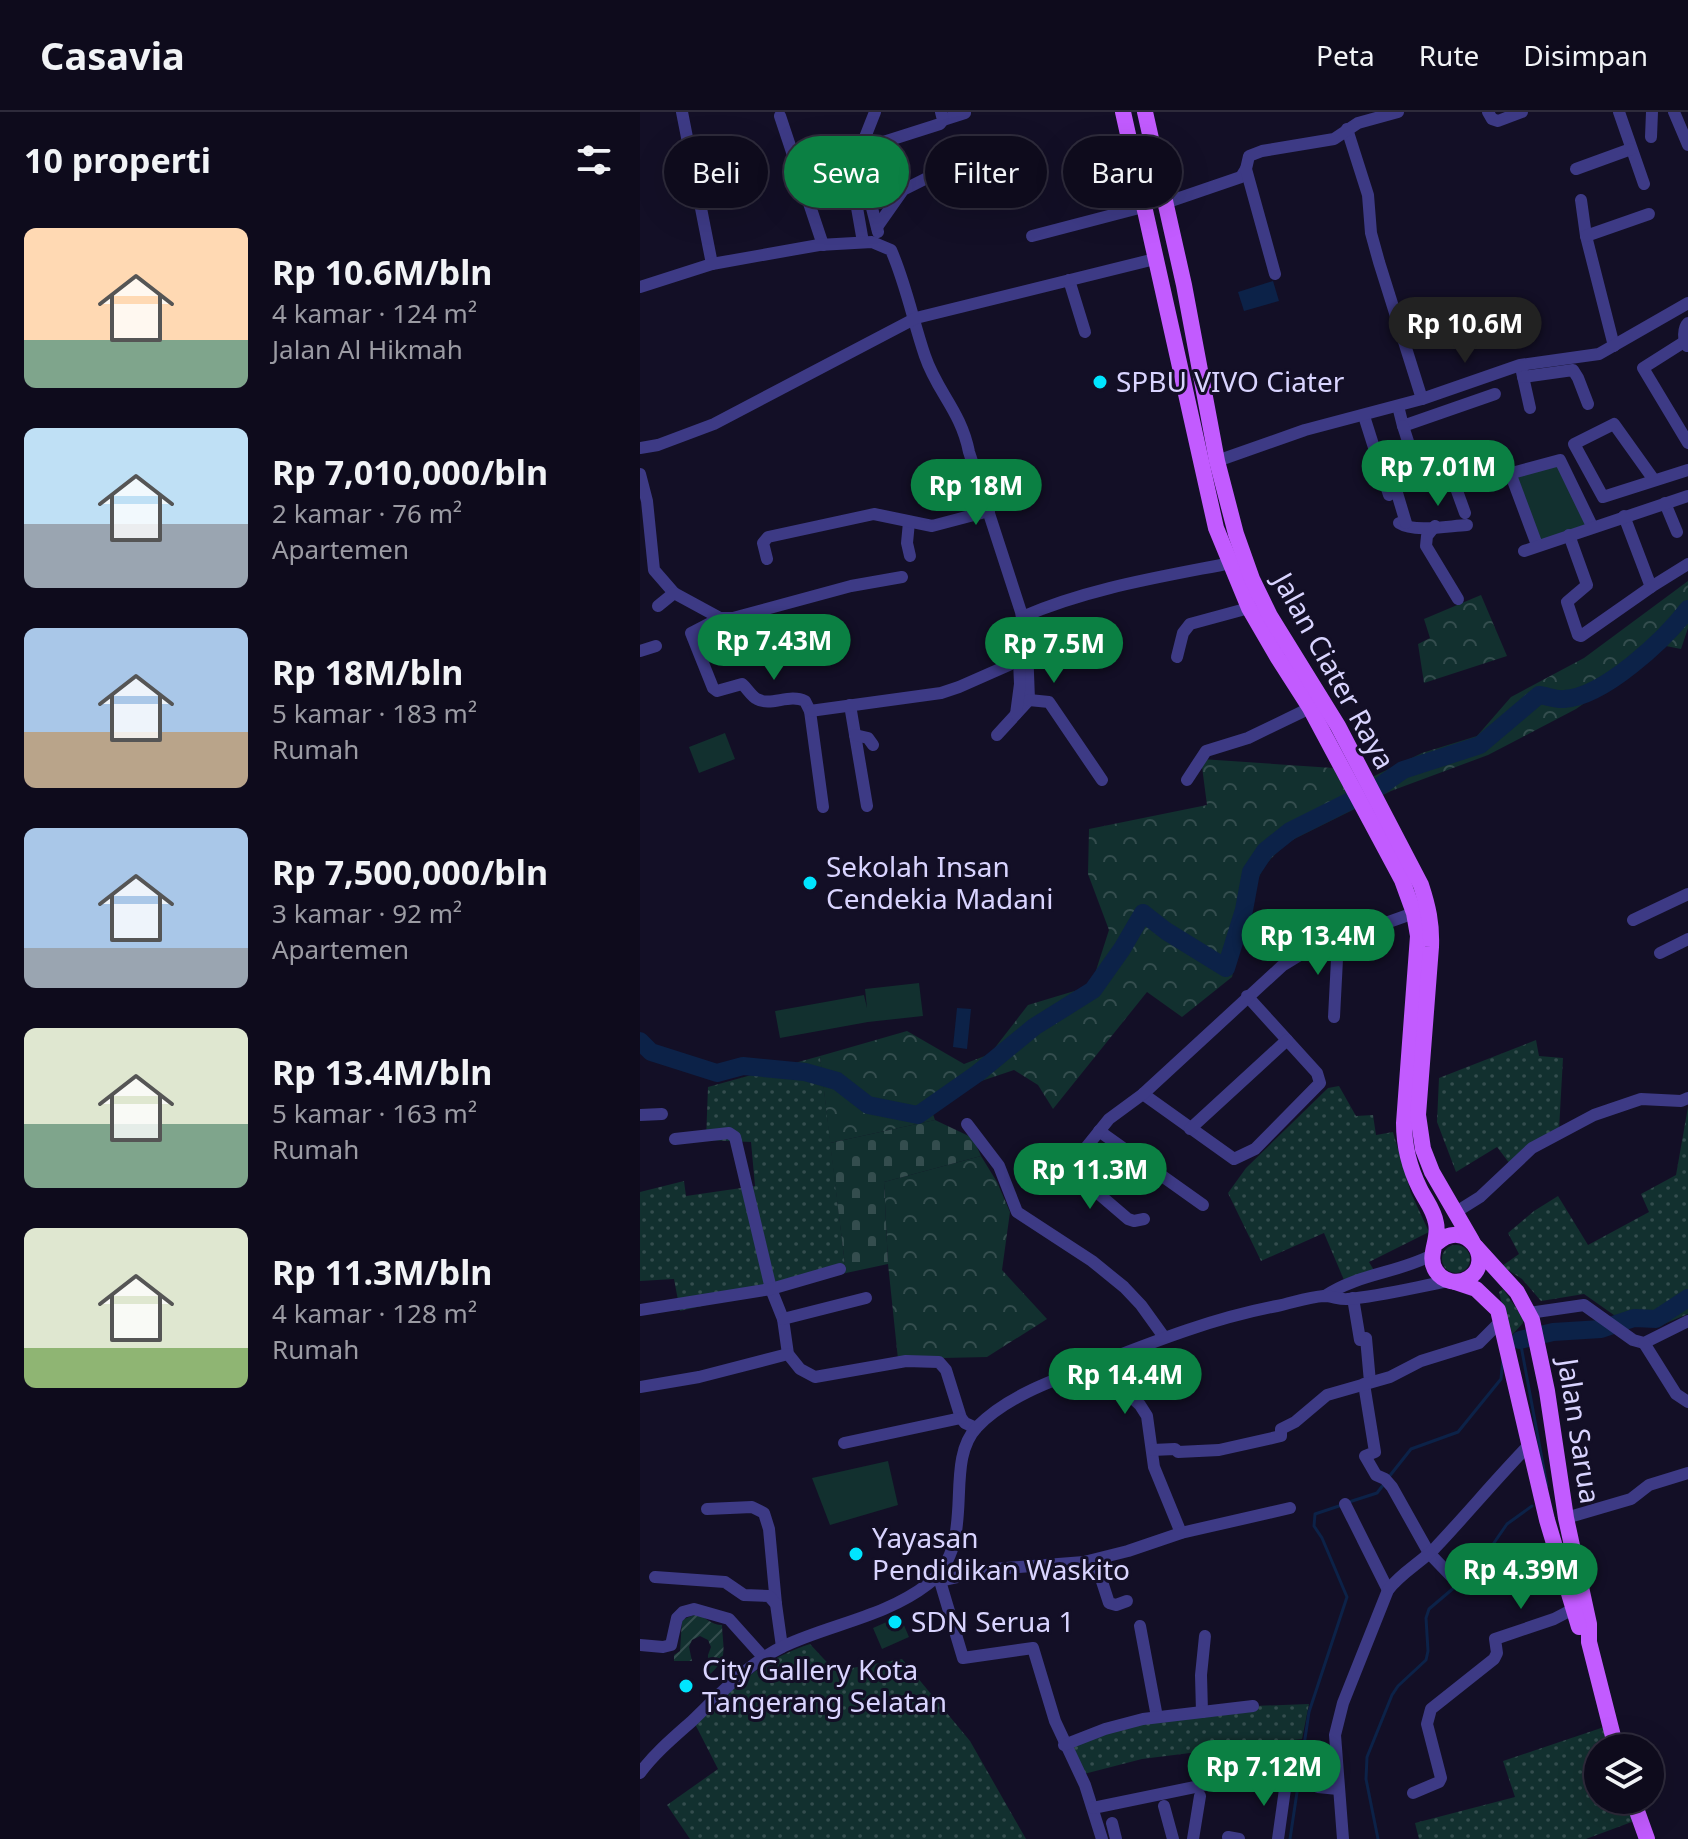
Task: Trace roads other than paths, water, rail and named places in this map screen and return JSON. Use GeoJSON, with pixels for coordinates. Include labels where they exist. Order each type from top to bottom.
{"type":"FeatureCollection","features":[{"type":"Feature","properties":{"kind":"main road","name":"Jalan Ciater Raya"},"geometry":{"type":"LineString","coordinates":[[1123,112],[1128,136]]}},
{"type":"Feature","properties":{"kind":"main road","name":"Jalan Ciater Raya"},"geometry":{"type":"LineString","coordinates":[[1145,112],[1150,136]]}},
{"type":"Feature","properties":{"kind":"main road","name":"Jalan Ciater Raya"},"geometry":{"type":"LineString","coordinates":[[1143,208],[1216,528],[1249,608],[1421,885],[1429,908],[1431,947],[1418,1115],[1423,1149],[1432,1172],[1474,1244]]}},
{"type":"Feature","properties":{"kind":"main road","name":"Jalan Ciater Raya"},"geometry":{"type":"LineString","coordinates":[[1166,208],[1217,461],[1236,534],[1270,616],[1333,717],[1356,778]]}},
{"type":"Feature","properties":{"kind":"main road"},"geometry":{"type":"LineString","coordinates":[[1163,288],[1184,285]]}},
{"type":"Feature","properties":{"kind":"main road","name":"Jalan Ciater Raya"},"geometry":{"type":"LineString","coordinates":[[1373,810],[1414,913],[1418,936],[1404,1134],[1409,1160],[1437,1225],[1435,1249]]}},
{"type":"Feature","properties":{"kind":"main road"},"geometry":{"type":"LineString","coordinates":[[1437,1225],[1456,1212]]}},
{"type":"Feature","properties":{"kind":"main road"},"geometry":{"type":"LineString","coordinates":[[1453,1235],[1474,1244],[1479,1255],[1477,1269],[1468,1279],[1452,1282],[1438,1274],[1435,1249],[1453,1235]]}},
{"type":"Feature","properties":{"kind":"main road","name":"Jalan Sarua"},"geometry":{"type":"LineString","coordinates":[[1474,1244],[1517,1292],[1531,1316],[1566,1518],[1579,1627],[1589,1642],[1612,1734]]}},
{"type":"Feature","properties":{"kind":"main road","name":"Jalan Sarua"},"geometry":{"type":"LineString","coordinates":[[1452,1282],[1476,1289],[1488,1297],[1502,1320],[1547,1520],[1579,1607]]}},
{"type":"Feature","properties":{"kind":"main road"},"geometry":{"type":"LineString","coordinates":[[1638,1814],[1647,1839]]}},
{"type":"Feature","properties":{"kind":"street"},"geometry":{"type":"LineString","coordinates":[[682,112],[712,264]]}},
{"type":"Feature","properties":{"kind":"street"},"geometry":{"type":"LineString","coordinates":[[875,112],[860,150],[878,243]]}},
{"type":"Feature","properties":{"kind":"street"},"geometry":{"type":"LineString","coordinates":[[1182,197],[1241,177],[1251,155],[1334,139],[1358,123],[1398,112]]}},
{"type":"Feature","properties":{"kind":"street"},"geometry":{"type":"LineString","coordinates":[[1488,112],[1492,119],[1498,121],[1522,112]]}},
{"type":"Feature","properties":{"kind":"street"},"geometry":{"type":"LineString","coordinates":[[1619,112],[1644,184]]}},
{"type":"Feature","properties":{"kind":"street"},"geometry":{"type":"LineString","coordinates":[[1651,137],[1652,112]]}},
{"type":"Feature","properties":{"kind":"street"},"geometry":{"type":"LineString","coordinates":[[1674,112],[1688,145]]}},
{"type":"Feature","properties":{"kind":"street"},"geometry":{"type":"LineString","coordinates":[[907,136],[940,124],[942,116],[965,113]]}},
{"type":"Feature","properties":{"kind":"street"},"geometry":{"type":"LineString","coordinates":[[780,116],[823,245]]}},
{"type":"Feature","properties":{"kind":"street"},"geometry":{"type":"LineString","coordinates":[[1347,129],[1368,195],[1371,233],[1379,262],[1422,399]]}},
{"type":"Feature","properties":{"kind":"street"},"geometry":{"type":"LineString","coordinates":[[1576,169],[1631,149]]}},
{"type":"Feature","properties":{"kind":"street"},"geometry":{"type":"LineString","coordinates":[[1246,169],[1275,274]]}},
{"type":"Feature","properties":{"kind":"street"},"geometry":{"type":"LineString","coordinates":[[877,227],[903,190],[925,179]]}},
{"type":"Feature","properties":{"kind":"street"},"geometry":{"type":"LineString","coordinates":[[1581,200],[1586,236],[1614,346]]}},
{"type":"Feature","properties":{"kind":"street"},"geometry":{"type":"LineString","coordinates":[[857,208],[863,242]]}},
{"type":"Feature","properties":{"kind":"street"},"geometry":{"type":"LineString","coordinates":[[1032,236],[1139,208]]}},
{"type":"Feature","properties":{"kind":"street"},"geometry":{"type":"LineString","coordinates":[[1586,236],[1649,214]]}},
{"type":"Feature","properties":{"kind":"street"},"geometry":{"type":"LineString","coordinates":[[640,287],[712,264],[823,245],[878,243],[891,250],[916,318],[926,358],[964,430],[1022,617],[1023,658],[1029,700]]}},
{"type":"Feature","properties":{"kind":"street"},"geometry":{"type":"LineString","coordinates":[[640,448],[658,445],[714,424],[916,318],[1155,259]]}},
{"type":"Feature","properties":{"kind":"street"},"geometry":{"type":"LineString","coordinates":[[1069,280],[1085,332]]}},
{"type":"Feature","properties":{"kind":"street"},"geometry":{"type":"LineString","coordinates":[[1217,461],[1305,430],[1521,371],[1587,358],[1688,303]]}},
{"type":"Feature","properties":{"kind":"street"},"geometry":{"type":"LineString","coordinates":[[1688,323],[1685,328],[1686,345],[1643,368],[1688,443]]}},
{"type":"Feature","properties":{"kind":"street"},"geometry":{"type":"LineString","coordinates":[[1521,371],[1573,370],[1588,404]]}},
{"type":"Feature","properties":{"kind":"street"},"geometry":{"type":"LineString","coordinates":[[1521,371],[1530,408]]}},
{"type":"Feature","properties":{"kind":"street"},"geometry":{"type":"LineString","coordinates":[[1403,426],[1495,394]]}},
{"type":"Feature","properties":{"kind":"street"},"geometry":{"type":"LineString","coordinates":[[1398,406],[1419,475]]}},
{"type":"Feature","properties":{"kind":"street"},"geometry":{"type":"LineString","coordinates":[[1364,416],[1399,523],[1403,527],[1435,526],[1466,519],[1448,466]]}},
{"type":"Feature","properties":{"kind":"street"},"geometry":{"type":"LineString","coordinates":[[1654,480],[1614,424],[1574,444],[1603,497],[1688,470]]}},
{"type":"Feature","properties":{"kind":"street"},"geometry":{"type":"LineString","coordinates":[[1406,523],[1393,485],[1396,481],[1502,451],[1512,473],[1531,548],[1688,496]]}},
{"type":"Feature","properties":{"kind":"street"},"geometry":{"type":"LineString","coordinates":[[1512,473],[1560,460],[1592,526]]}},
{"type":"Feature","properties":{"kind":"street"},"geometry":{"type":"LineString","coordinates":[[640,474],[647,501],[654,570],[674,593],[720,618]]}},
{"type":"Feature","properties":{"kind":"street"},"geometry":{"type":"LineString","coordinates":[[1665,503],[1677,532]]}},
{"type":"Feature","properties":{"kind":"street"},"geometry":{"type":"LineString","coordinates":[[767,559],[763,543],[768,537],[874,514],[936,526],[989,511]]}},
{"type":"Feature","properties":{"kind":"street"},"geometry":{"type":"LineString","coordinates":[[1624,516],[1651,587]]}},
{"type":"Feature","properties":{"kind":"street"},"geometry":{"type":"LineString","coordinates":[[909,522],[907,543],[910,556]]}},
{"type":"Feature","properties":{"kind":"street"},"geometry":{"type":"LineString","coordinates":[[1435,526],[1427,536],[1426,546],[1458,599]]}},
{"type":"Feature","properties":{"kind":"street"},"geometry":{"type":"LineString","coordinates":[[1569,535],[1587,585],[1567,602],[1579,636],[1688,564]]}},
{"type":"Feature","properties":{"kind":"street"},"geometry":{"type":"LineString","coordinates":[[1022,617],[1106,588],[1231,563]]}},
{"type":"Feature","properties":{"kind":"street"},"geometry":{"type":"LineString","coordinates":[[823,807],[810,711],[805,701],[798,698],[757,699],[742,684],[715,690],[691,633],[720,618],[733,618],[851,586],[902,577]]}},
{"type":"Feature","properties":{"kind":"street"},"geometry":{"type":"LineString","coordinates":[[658,606],[674,593]]}},
{"type":"Feature","properties":{"kind":"street"},"geometry":{"type":"LineString","coordinates":[[1177,657],[1183,633],[1190,624],[1249,608]]}},
{"type":"Feature","properties":{"kind":"street"},"geometry":{"type":"LineString","coordinates":[[640,651],[656,646]]}},
{"type":"Feature","properties":{"kind":"street"},"geometry":{"type":"LineString","coordinates":[[810,711],[941,693],[1023,658]]}},
{"type":"Feature","properties":{"kind":"street"},"geometry":{"type":"LineString","coordinates":[[1016,714],[1023,658]]}},
{"type":"Feature","properties":{"kind":"street"},"geometry":{"type":"LineString","coordinates":[[997,735],[1029,700]]}},
{"type":"Feature","properties":{"kind":"street"},"geometry":{"type":"LineString","coordinates":[[1029,700],[1049,702],[1102,780]]}},
{"type":"Feature","properties":{"kind":"street"},"geometry":{"type":"LineString","coordinates":[[850,705],[867,806]]}},
{"type":"Feature","properties":{"kind":"street"},"geometry":{"type":"LineString","coordinates":[[1187,780],[1206,751],[1248,738],[1310,708]]}},
{"type":"Feature","properties":{"kind":"street"},"geometry":{"type":"LineString","coordinates":[[855,735],[868,738],[873,745]]}},
{"type":"Feature","properties":{"kind":"street"},"geometry":{"type":"LineString","coordinates":[[1633,920],[1688,894]]}},
{"type":"Feature","properties":{"kind":"street"},"geometry":{"type":"LineString","coordinates":[[1144,1219],[1128,1219],[1072,1171],[1076,1160],[1099,1131],[1247,996],[1298,954],[1318,944],[1414,913]]}},
{"type":"Feature","properties":{"kind":"street"},"geometry":{"type":"LineString","coordinates":[[1660,953],[1688,939]]}},
{"type":"Feature","properties":{"kind":"street"},"geometry":{"type":"LineString","coordinates":[[1334,1017],[1338,940]]}},
{"type":"Feature","properties":{"kind":"street"},"geometry":{"type":"LineString","coordinates":[[1143,1094],[1234,1159],[1255,1149],[1320,1083],[1317,1073],[1247,996]]}},
{"type":"Feature","properties":{"kind":"street"},"geometry":{"type":"LineString","coordinates":[[1190,1129],[1287,1040]]}},
{"type":"Feature","properties":{"kind":"street"},"geometry":{"type":"LineString","coordinates":[[1456,1212],[1480,1197],[1532,1148],[1594,1115],[1641,1099],[1681,1101],[1688,1098]]}},
{"type":"Feature","properties":{"kind":"street"},"geometry":{"type":"LineString","coordinates":[[640,1115],[662,1114]]}},
{"type":"Feature","properties":{"kind":"street"},"geometry":{"type":"LineString","coordinates":[[967,1124],[999,1166],[1017,1212],[1092,1261],[1124,1287],[1164,1337]]}},
{"type":"Feature","properties":{"kind":"street"},"geometry":{"type":"LineString","coordinates":[[1099,1131],[1203,1205]]}},
{"type":"Feature","properties":{"kind":"street"},"geometry":{"type":"LineString","coordinates":[[675,1139],[729,1133],[735,1137],[771,1289],[783,1319],[788,1354],[800,1369],[815,1377],[906,1361],[939,1362],[946,1370],[961,1418],[976,1428]]}},
{"type":"Feature","properties":{"kind":"street"},"geometry":{"type":"LineString","coordinates":[[1325,1296],[1341,1284],[1415,1264],[1435,1249]]}},
{"type":"Feature","properties":{"kind":"street"},"geometry":{"type":"LineString","coordinates":[[640,1310],[771,1289],[840,1269]]}},
{"type":"Feature","properties":{"kind":"street"},"geometry":{"type":"LineString","coordinates":[[1102,1839],[1085,1785],[1064,1745],[1029,1644],[963,1658],[938,1579],[956,1533],[962,1456],[967,1441],[976,1428],[1000,1408],[1058,1379],[1218,1319],[1325,1296],[1345,1300],[1452,1282]]}},
{"type":"Feature","properties":{"kind":"street"},"geometry":{"type":"LineString","coordinates":[[783,1319],[866,1298]]}},
{"type":"Feature","properties":{"kind":"street"},"geometry":{"type":"LineString","coordinates":[[1353,1298],[1360,1340],[1366,1338],[1367,1383],[1375,1452],[1365,1456],[1376,1475],[1389,1483],[1429,1553],[1453,1578]]}},
{"type":"Feature","properties":{"kind":"street"},"geometry":{"type":"LineString","coordinates":[[1531,1316],[1584,1305],[1633,1340],[1644,1343],[1688,1321]]}},
{"type":"Feature","properties":{"kind":"street"},"geometry":{"type":"LineString","coordinates":[[1152,1450],[1219,1450],[1281,1436],[1281,1429],[1295,1422],[1327,1395],[1390,1377],[1421,1361],[1479,1343],[1502,1320]]}},
{"type":"Feature","properties":{"kind":"street"},"geometry":{"type":"LineString","coordinates":[[1644,1343],[1676,1394],[1688,1402]]}},
{"type":"Feature","properties":{"kind":"street"},"geometry":{"type":"LineString","coordinates":[[640,1387],[699,1377],[788,1354]]}},
{"type":"Feature","properties":{"kind":"street"},"geometry":{"type":"LineString","coordinates":[[1096,1364],[1140,1405],[1150,1427],[1157,1476],[1181,1533]]}},
{"type":"Feature","properties":{"kind":"street"},"geometry":{"type":"LineString","coordinates":[[844,1443],[961,1418]]}},
{"type":"Feature","properties":{"kind":"street"},"geometry":{"type":"LineString","coordinates":[[1343,1839],[1335,1735],[1343,1703],[1388,1590],[1396,1579],[1429,1553],[1529,1445]]}},
{"type":"Feature","properties":{"kind":"street"},"geometry":{"type":"LineString","coordinates":[[1566,1518],[1631,1499],[1649,1485],[1688,1473]]}},
{"type":"Feature","properties":{"kind":"street"},"geometry":{"type":"LineString","coordinates":[[1345,1504],[1388,1590]]}},
{"type":"Feature","properties":{"kind":"street"},"geometry":{"type":"LineString","coordinates":[[707,1509],[752,1507],[764,1513],[769,1529],[782,1647]]}},
{"type":"Feature","properties":{"kind":"street"},"geometry":{"type":"LineString","coordinates":[[640,1773],[733,1682],[764,1658],[782,1647],[887,1607],[938,1579],[994,1569],[1095,1560],[1181,1533],[1290,1508]]}},
{"type":"Feature","properties":{"kind":"street"},"geometry":{"type":"LineString","coordinates":[[1095,1560],[1109,1603],[1116,1605],[1127,1601]]}},
{"type":"Feature","properties":{"kind":"street"},"geometry":{"type":"LineString","coordinates":[[655,1577],[725,1582],[744,1595],[769,1596],[776,1604]]}},
{"type":"Feature","properties":{"kind":"street"},"geometry":{"type":"LineString","coordinates":[[1413,1793],[1439,1782],[1441,1778],[1427,1724],[1431,1709],[1494,1659],[1497,1653],[1495,1639],[1579,1607]]}},
{"type":"Feature","properties":{"kind":"street"},"geometry":{"type":"LineString","coordinates":[[640,1645],[671,1645],[677,1618],[683,1612],[694,1609],[729,1619],[764,1658]]}},
{"type":"Feature","properties":{"kind":"street"},"geometry":{"type":"LineString","coordinates":[[1140,1626],[1157,1717]]}},
{"type":"Feature","properties":{"kind":"street"},"geometry":{"type":"LineString","coordinates":[[1202,1712],[1201,1675],[1205,1636]]}},
{"type":"Feature","properties":{"kind":"street"},"geometry":{"type":"LineString","coordinates":[[1064,1745],[1105,1729],[1157,1717],[1253,1706]]}},
{"type":"Feature","properties":{"kind":"street"},"geometry":{"type":"LineString","coordinates":[[1093,1808],[1214,1783],[1274,1775],[1286,1782],[1278,1839]]}},
{"type":"Feature","properties":{"kind":"street"},"geometry":{"type":"LineString","coordinates":[[1318,1787],[1338,1789]]}},
{"type":"Feature","properties":{"kind":"street"},"geometry":{"type":"LineString","coordinates":[[1193,1839],[1200,1796]]}},
{"type":"Feature","properties":{"kind":"street"},"geometry":{"type":"LineString","coordinates":[[1164,1806],[1173,1839]]}},
{"type":"Feature","properties":{"kind":"street"},"geometry":{"type":"LineString","coordinates":[[1112,1823],[1116,1839]]}},
{"type":"Feature","properties":{"kind":"water"},"geometry":{"type":"Polygon","coordinates":[[[1273,281],[1279,301],[1244,311],[1238,292],[1273,281]]]}},
{"type":"Feature","properties":{"kind":"water"},"geometry":{"type":"Polygon","coordinates":[[[957,1008],[971,1009],[967,1049],[953,1047],[957,1008]]]}},
{"type":"Feature","properties":{"kind":"waterway"},"geometry":{"type":"LineString","coordinates":[[640,1041],[651,1052],[717,1073],[743,1066],[805,1072],[837,1081],[868,1105],[918,1115],[978,1073],[1034,1027],[1093,990],[1143,913],[1226,968],[1244,910],[1251,872],[1265,851],[1290,831],[1380,786],[1403,770],[1480,745],[1539,695],[1564,699],[1580,696],[1615,678],[1665,635],[1688,609]]}},
{"type":"Feature","properties":{"kind":"waterway"},"geometry":{"type":"LineString","coordinates":[[1520,1340],[1553,1332],[1601,1329],[1634,1318],[1656,1319],[1688,1298]]}},
{"type":"Feature","properties":{"kind":"waterway"},"geometry":{"type":"LineString","coordinates":[[1520,1340],[1547,1486]]}},
{"type":"Feature","properties":{"kind":"waterway"},"geometry":{"type":"LineString","coordinates":[[1514,1347],[1520,1340]]}},
{"type":"Feature","properties":{"kind":"waterway"},"geometry":{"type":"LineString","coordinates":[[1388,1478],[1411,1449],[1458,1432],[1501,1379],[1503,1358]]}},
{"type":"Feature","properties":{"kind":"waterway"},"geometry":{"type":"LineString","coordinates":[[1349,1502],[1377,1493],[1384,1484]]}},
{"type":"Feature","properties":{"kind":"waterway"},"geometry":{"type":"LineString","coordinates":[[1290,1839],[1309,1712],[1347,1597],[1314,1526],[1315,1514],[1342,1505]]}},
{"type":"Feature","properties":{"kind":"waterway"},"geometry":{"type":"LineString","coordinates":[[1378,1839],[1366,1779],[1367,1757],[1392,1695],[1426,1660],[1426,1618],[1429,1609],[1476,1569],[1507,1524],[1532,1506]]}},
{"type":"Feature","properties":{"kind":"place","name":"SPBU VIVO Ciater"},"geometry":{"type":"Point","coordinates":[1100,382]}},
{"type":"Feature","properties":{"kind":"place","name":"Sekolah Insan Cendekia Madani"},"geometry":{"type":"Point","coordinates":[810,883]}},
{"type":"Feature","properties":{"kind":"place","name":"Yayasan Pendidikan Waskito"},"geometry":{"type":"Point","coordinates":[856,1554]}},
{"type":"Feature","properties":{"kind":"place","name":"SDN Serua 1"},"geometry":{"type":"Point","coordinates":[895,1622]}},
{"type":"Feature","properties":{"kind":"place","name":"City Gallery Kota Tangerang Selatan"},"geometry":{"type":"Point","coordinates":[686,1686]}}]}
